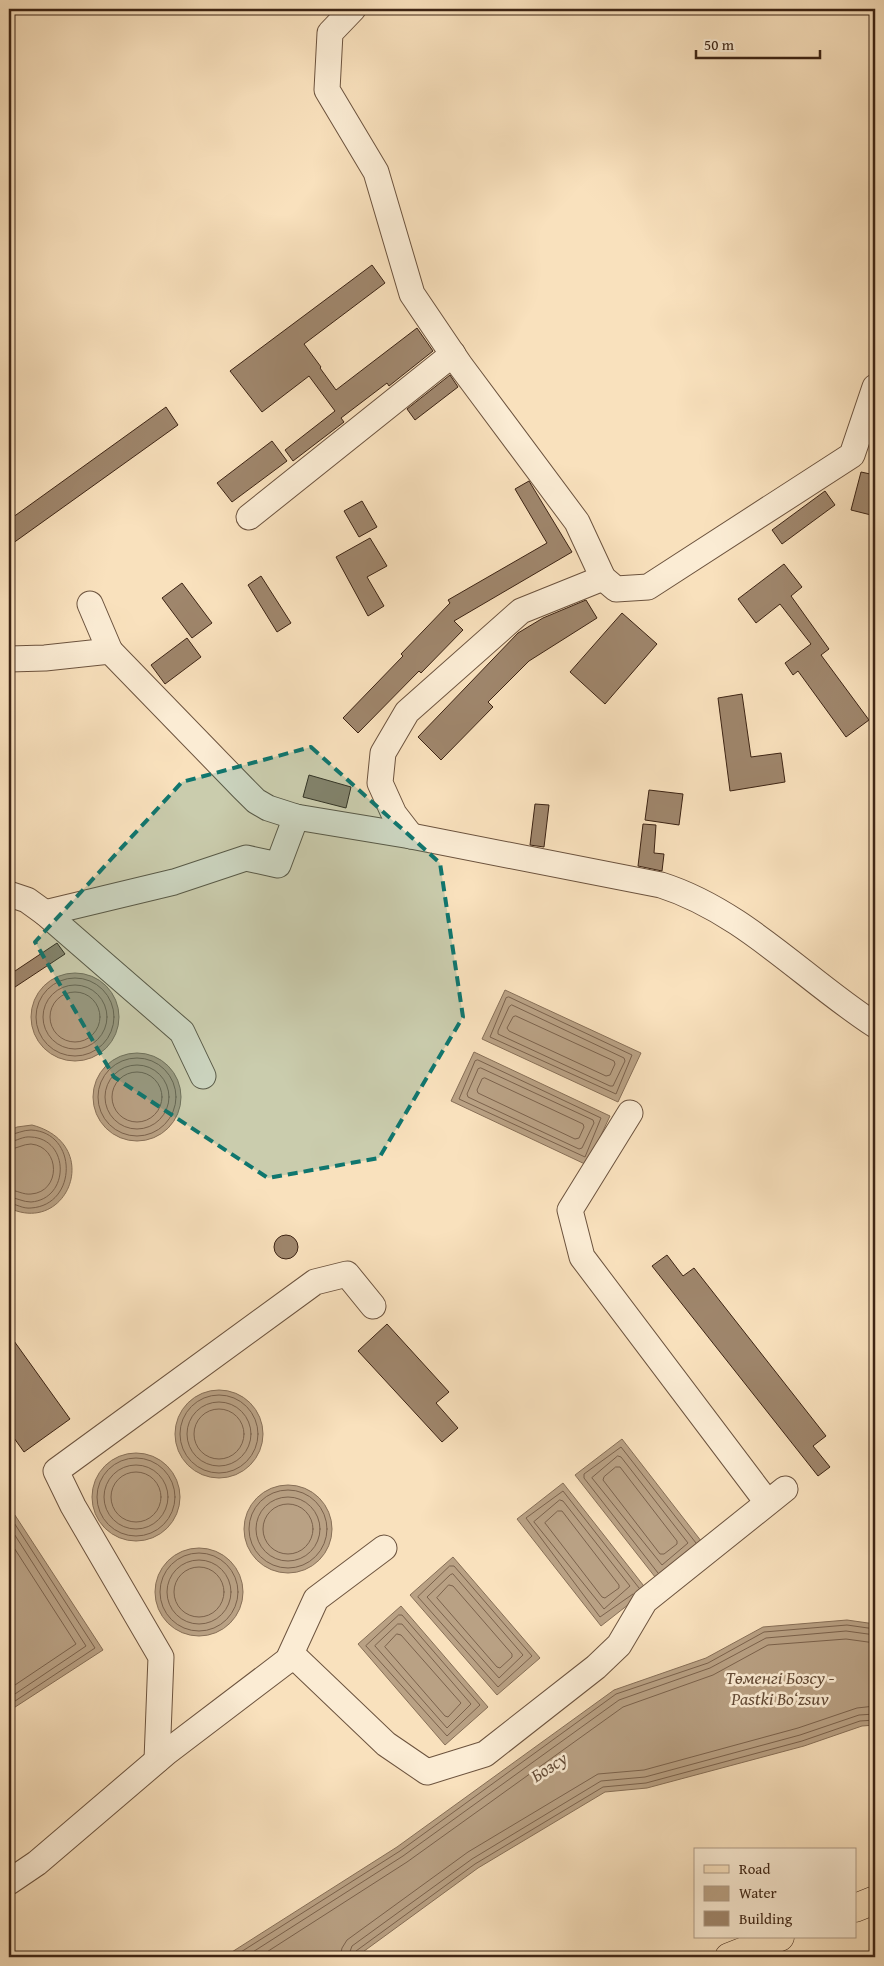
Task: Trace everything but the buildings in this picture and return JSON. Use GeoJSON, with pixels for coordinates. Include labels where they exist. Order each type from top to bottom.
{"type":"FeatureCollection","features":[{"type":"Feature","properties":{"kind":"main road"},"geometry":{"type":"LineString","coordinates":[[856,1908],[875,1900]]}},
{"type":"Feature","properties":{"kind":"main road"},"geometry":{"type":"LineString","coordinates":[[729,1957],[777,1938]]}},
{"type":"Feature","properties":{"kind":"street"},"geometry":{"type":"LineString","coordinates":[[353,9],[330,33],[327,90],[376,172],[412,294],[453,354],[577,522],[603,578],[616,589],[648,587],[852,455],[875,387]]}},
{"type":"Feature","properties":{"kind":"street"},"geometry":{"type":"LineString","coordinates":[[249,517],[453,354]]}},
{"type":"Feature","properties":{"kind":"street"},"geometry":{"type":"LineString","coordinates":[[411,836],[394,814],[380,783],[383,753],[407,712],[521,612],[603,578]]}},
{"type":"Feature","properties":{"kind":"street"},"geometry":{"type":"LineString","coordinates":[[90,604],[110,650],[256,801],[296,817],[411,836],[661,885],[684,892],[740,925],[875,1025]]}},
{"type":"Feature","properties":{"kind":"street"},"geometry":{"type":"LineString","coordinates":[[9,659],[45,658],[110,650]]}},
{"type":"Feature","properties":{"kind":"street"},"geometry":{"type":"LineString","coordinates":[[45,913],[174,882],[246,858],[278,865],[296,817]]}},
{"type":"Feature","properties":{"kind":"street"},"geometry":{"type":"LineString","coordinates":[[9,894],[27,900],[45,913],[182,1032],[203,1076]]}},
{"type":"Feature","properties":{"kind":"street"},"geometry":{"type":"LineString","coordinates":[[288,1660],[297,1659],[386,1744],[427,1772],[484,1754],[596,1666],[619,1644],[645,1601],[776,1496],[582,1258],[570,1210],[630,1113]]}},
{"type":"Feature","properties":{"kind":"street"},"geometry":{"type":"LineString","coordinates":[[157,1760],[161,1657],[73,1506],[56,1471],[315,1282],[347,1274],[373,1306]]}},
{"type":"Feature","properties":{"kind":"street"},"geometry":{"type":"LineString","coordinates":[[9,1882],[37,1863],[157,1760],[288,1660],[316,1598],[384,1548]]}},
{"type":"Feature","properties":{"kind":"highlighted area"},"geometry":{"type":"Polygon","coordinates":[[[311,747],[440,863],[463,1017],[379,1158],[268,1178],[114,1077],[35,942],[182,782],[311,747]]]}},
{"type":"Feature","properties":{"kind":"water"},"geometry":{"type":"Polygon","coordinates":[[[75,973],[92,977],[106,986],[115,1000],[119,1017],[115,1034],[106,1048],[92,1057],[75,1061],[58,1057],[44,1048],[35,1034],[31,1017],[35,1000],[44,986],[58,977],[75,973]]]}},
{"type":"Feature","properties":{"kind":"water"},"geometry":{"type":"Polygon","coordinates":[[[505,990],[641,1053],[618,1102],[482,1039],[505,990]]]}},
{"type":"Feature","properties":{"kind":"water"},"geometry":{"type":"Polygon","coordinates":[[[474,1052],[610,1116],[587,1165],[451,1101],[474,1052]]]}},
{"type":"Feature","properties":{"kind":"water"},"geometry":{"type":"Polygon","coordinates":[[[137,1053],[154,1057],[168,1066],[177,1080],[181,1097],[177,1114],[168,1128],[154,1137],[137,1141],[120,1137],[106,1128],[97,1114],[93,1097],[97,1080],[106,1066],[120,1057],[137,1053]]]}},
{"type":"Feature","properties":{"kind":"water"},"geometry":{"type":"Polygon","coordinates":[[[32,1125],[54,1135],[67,1150],[72,1167],[70,1184],[61,1199],[48,1210],[30,1213],[9,1208],[9,1131],[17,1127],[32,1125]]]}},
{"type":"Feature","properties":{"kind":"water"},"geometry":{"type":"Polygon","coordinates":[[[219,1390],[236,1394],[250,1403],[259,1417],[263,1434],[259,1451],[250,1465],[236,1474],[219,1478],[202,1474],[188,1465],[179,1451],[175,1434],[179,1417],[188,1403],[202,1394],[219,1390]]]}},
{"type":"Feature","properties":{"kind":"water"},"geometry":{"type":"Polygon","coordinates":[[[622,1439],[705,1546],[659,1582],[575,1475],[622,1439]]]}},
{"type":"Feature","properties":{"kind":"water"},"geometry":{"type":"Polygon","coordinates":[[[136,1453],[153,1457],[167,1466],[176,1480],[180,1497],[176,1514],[167,1528],[153,1537],[136,1541],[119,1537],[105,1528],[96,1514],[92,1497],[96,1480],[105,1466],[119,1457],[136,1453]]]}},
{"type":"Feature","properties":{"kind":"water"},"geometry":{"type":"Polygon","coordinates":[[[563,1483],[647,1590],[601,1626],[517,1519],[563,1483]]]}},
{"type":"Feature","properties":{"kind":"water"},"geometry":{"type":"Polygon","coordinates":[[[288,1485],[305,1489],[319,1498],[328,1512],[332,1529],[328,1546],[319,1560],[305,1569],[288,1573],[271,1569],[257,1560],[248,1546],[244,1529],[248,1512],[257,1498],[271,1489],[288,1485]]]}},
{"type":"Feature","properties":{"kind":"water"},"geometry":{"type":"Polygon","coordinates":[[[9,1506],[103,1650],[9,1711],[9,1506]]]}},
{"type":"Feature","properties":{"kind":"water"},"geometry":{"type":"Polygon","coordinates":[[[199,1548],[216,1552],[230,1561],[239,1575],[243,1592],[239,1609],[230,1623],[216,1632],[199,1636],[182,1632],[168,1623],[159,1609],[155,1592],[159,1575],[168,1561],[182,1552],[199,1548]]]}},
{"type":"Feature","properties":{"kind":"water"},"geometry":{"type":"Polygon","coordinates":[[[453,1557],[540,1658],[497,1695],[410,1595],[453,1557]]]}},
{"type":"Feature","properties":{"kind":"water"},"geometry":{"type":"Polygon","coordinates":[[[401,1606],[488,1707],[445,1745],[358,1644],[401,1606]]]}},
{"type":"Feature","properties":{"kind":"water","name":"Төменгі Бозсу - Pastki Boʻzsuv"},"geometry":{"type":"Polygon","coordinates":[[[847,1620],[875,1624],[875,1725],[862,1726],[804,1746],[647,1788],[605,1792],[478,1868],[356,1957],[224,1957],[397,1847],[614,1690],[706,1658],[763,1627],[847,1620]]]}},
{"type":"Feature","properties":{"kind":"water label","name":"Бозсу"},"geometry":{"type":"Point","coordinates":[549,1767]}}]}
